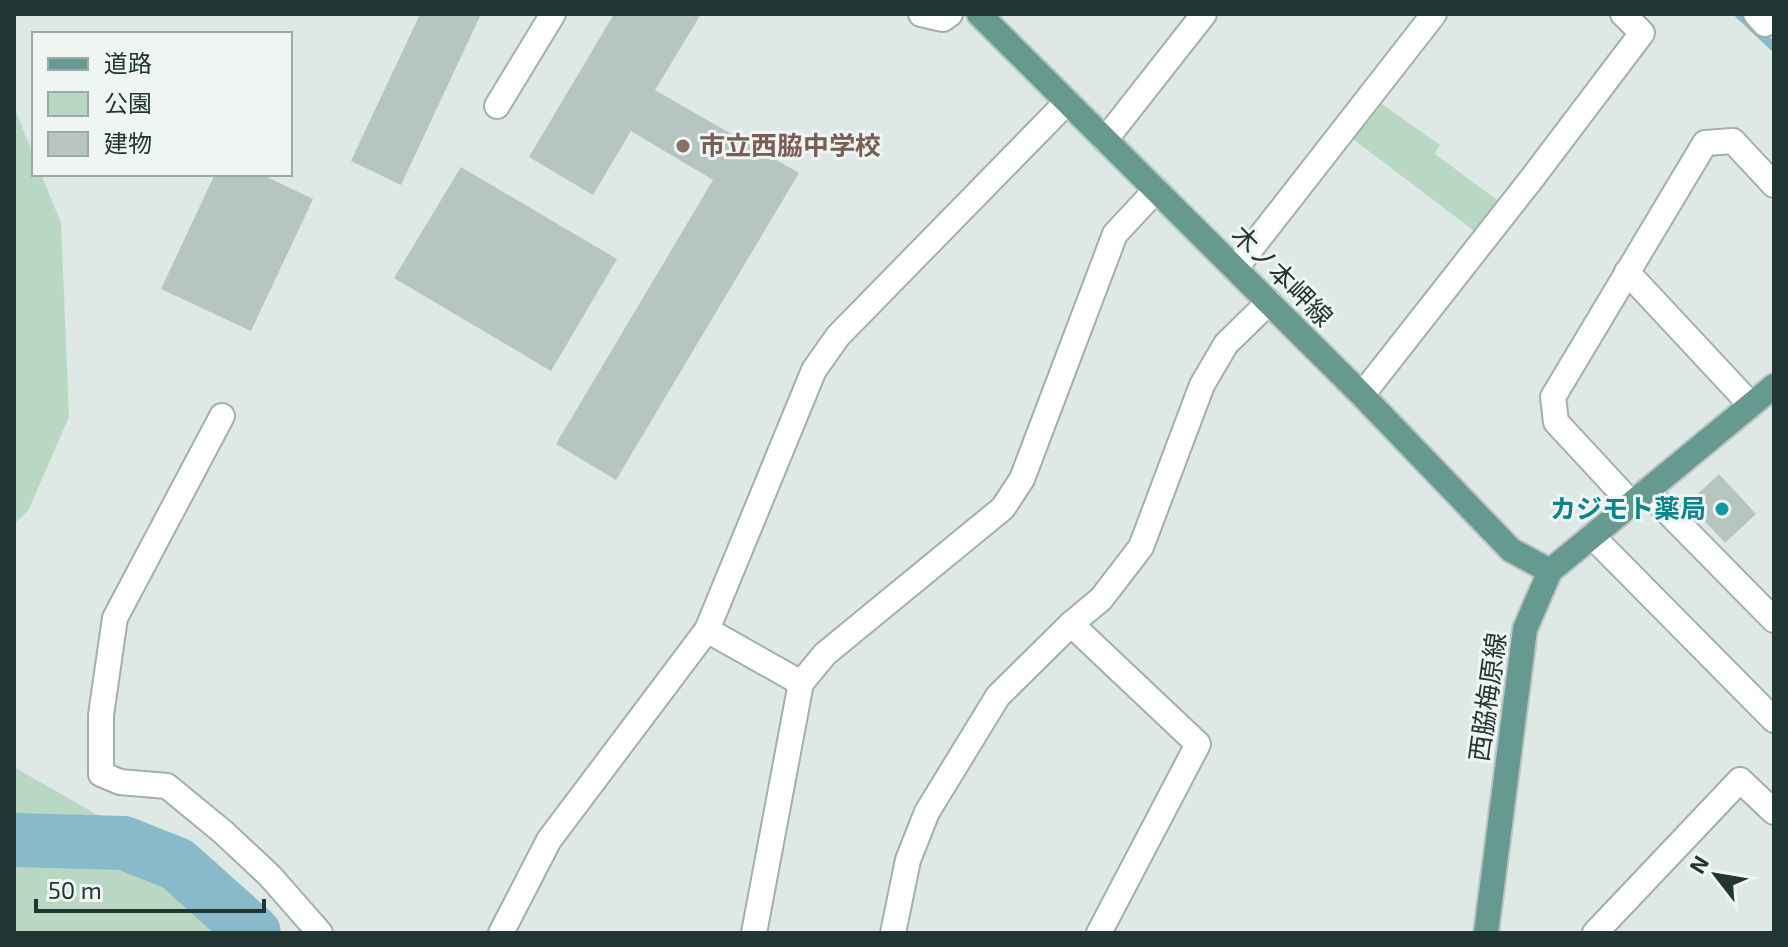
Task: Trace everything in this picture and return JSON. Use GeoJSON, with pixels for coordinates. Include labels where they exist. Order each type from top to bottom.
{"type":"FeatureCollection","features":[{"type":"Feature","properties":{"kind":"main road","name":"木ノ本岬線"},"geometry":{"type":"LineString","coordinates":[[979,14],[1362,395],[1511,550],[1550,571]]}},
{"type":"Feature","properties":{"kind":"main road","name":"西脇梅原線"},"geometry":{"type":"LineString","coordinates":[[1486,933],[1525,629],[1550,571],[1766,397]]}},
{"type":"Feature","properties":{"kind":"street"},"geometry":{"type":"LineString","coordinates":[[497,106],[553,14]]}},
{"type":"Feature","properties":{"kind":"street"},"geometry":{"type":"LineString","coordinates":[[921,14],[943,19],[950,14]]}},
{"type":"Feature","properties":{"kind":"street"},"geometry":{"type":"LineString","coordinates":[[1105,140],[1204,14]]}},
{"type":"Feature","properties":{"kind":"street"},"geometry":{"type":"LineString","coordinates":[[1235,269],[1434,14]]}},
{"type":"Feature","properties":{"kind":"street"},"geometry":{"type":"LineString","coordinates":[[1362,395],[1642,33],[1623,14]]}},
{"type":"Feature","properties":{"kind":"street"},"geometry":{"type":"LineString","coordinates":[[501,933],[549,840],[707,630],[814,370],[838,336],[1067,102]]}},
{"type":"Feature","properties":{"kind":"street"},"geometry":{"type":"LineString","coordinates":[[1774,185],[1733,141],[1705,143],[1553,397],[1556,422],[1774,620]]}},
{"type":"Feature","properties":{"kind":"street"},"geometry":{"type":"LineString","coordinates":[[754,933],[801,683],[825,654],[1003,508],[1022,479],[1115,234],[1156,190]]}},
{"type":"Feature","properties":{"kind":"street"},"geometry":{"type":"LineString","coordinates":[[1627,272],[1766,397]]}},
{"type":"Feature","properties":{"kind":"street"},"geometry":{"type":"LineString","coordinates":[[893,933],[908,860],[927,812],[998,696],[1101,599],[1141,547],[1202,385],[1226,344],[1269,302]]}},
{"type":"Feature","properties":{"kind":"street"},"geometry":{"type":"LineString","coordinates":[[222,416],[115,618],[101,715],[101,774],[120,782],[167,786],[270,876],[320,933]]}},
{"type":"Feature","properties":{"kind":"street"},"geometry":{"type":"LineString","coordinates":[[1592,536],[1774,720]]}},
{"type":"Feature","properties":{"kind":"street"},"geometry":{"type":"LineString","coordinates":[[1071,624],[1198,744],[1099,933]]}},
{"type":"Feature","properties":{"kind":"street"},"geometry":{"type":"LineString","coordinates":[[707,630],[801,683]]}},
{"type":"Feature","properties":{"kind":"street"},"geometry":{"type":"LineString","coordinates":[[1595,933],[1740,780],[1774,812]]}},
{"type":"Feature","properties":{"kind":"green space"},"geometry":{"type":"Polygon","coordinates":[[[1376,100],[1440,145],[1435,154],[1501,203],[1477,233],[1349,136],[1376,100]]]}},
{"type":"Feature","properties":{"kind":"green space"},"geometry":{"type":"Polygon","coordinates":[[[14,107],[32,151],[32,176],[42,176],[61,223],[69,417],[28,511],[14,524],[14,107]]]}},
{"type":"Feature","properties":{"kind":"green space"},"geometry":{"type":"Polygon","coordinates":[[[14,767],[255,905],[275,933],[14,933],[14,767]]]}},
{"type":"Feature","properties":{"kind":"building"},"geometry":{"type":"Polygon","coordinates":[[[420,14],[481,14],[401,185],[351,161],[420,14]]]}},
{"type":"Feature","properties":{"kind":"building"},"geometry":{"type":"Polygon","coordinates":[[[614,14],[701,14],[655,90],[799,173],[616,480],[556,444],[713,180],[631,131],[593,195],[529,157],[614,14]]]}},
{"type":"Feature","properties":{"kind":"building"},"geometry":{"type":"Polygon","coordinates":[[[461,167],[617,259],[551,371],[394,278],[461,167]]]}},
{"type":"Feature","properties":{"kind":"building"},"geometry":{"type":"Polygon","coordinates":[[[214,176],[265,176],[313,199],[251,331],[161,289],[214,176]]]}},
{"type":"Feature","properties":{"kind":"building","name":"カジモト薬局"},"geometry":{"type":"Polygon","coordinates":[[[1719,474],[1756,514],[1725,543],[1688,503],[1719,474]]]}},
{"type":"Feature","properties":{"kind":"waterway"},"geometry":{"type":"LineString","coordinates":[[1739,14],[1774,47]]}},
{"type":"Feature","properties":{"kind":"waterway"},"geometry":{"type":"LineString","coordinates":[[14,840],[124,843],[177,864],[254,933]]}},
{"type":"Feature","properties":{"kind":"place","name":"市立西脇中学校"},"geometry":{"type":"Point","coordinates":[683,146]}},
{"type":"Feature","properties":{"kind":"place","name":"カジモト薬局"},"geometry":{"type":"Point","coordinates":[1722,509]}}]}
